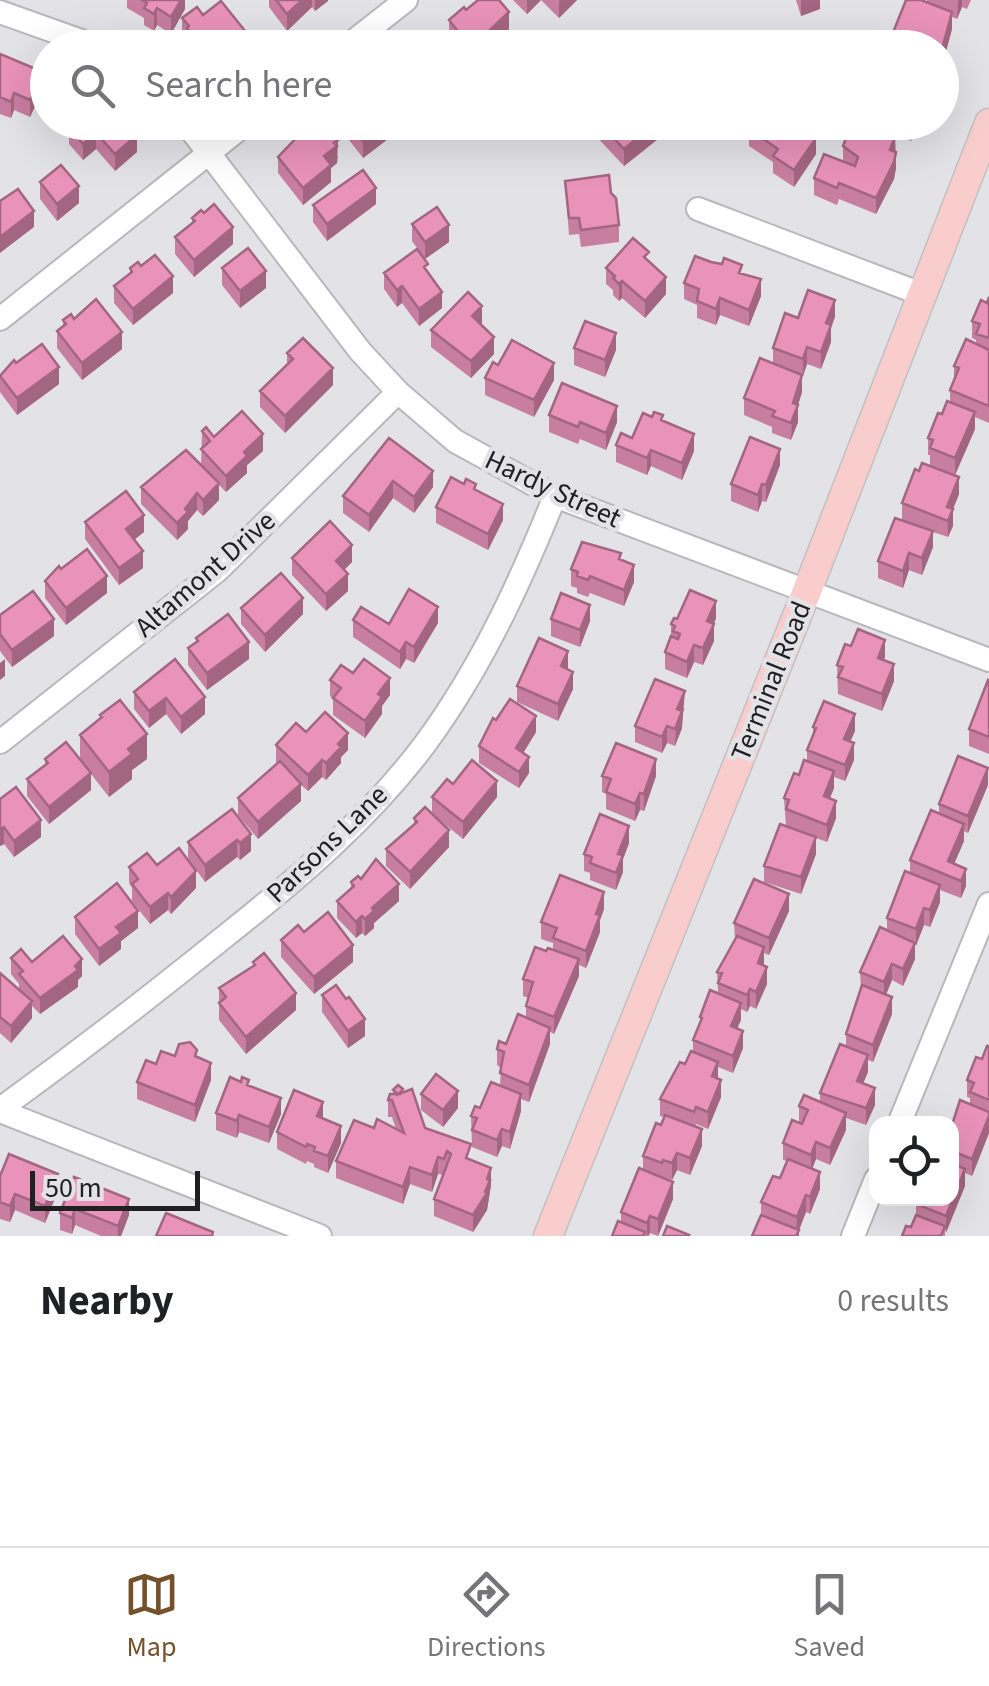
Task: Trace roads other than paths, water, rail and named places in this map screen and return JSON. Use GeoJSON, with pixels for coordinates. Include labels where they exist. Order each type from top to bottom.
{"type":"FeatureCollection","features":[{"type":"Feature","properties":{"kind":"main road","name":"Terminal Road"},"geometry":{"type":"LineString","coordinates":[[548,1236],[989,124]]}},
{"type":"Feature","properties":{"kind":"street"},"geometry":{"type":"LineString","coordinates":[[368,30],[406,0]]}},
{"type":"Feature","properties":{"kind":"street"},"geometry":{"type":"LineString","coordinates":[[0,12],[50,30]]}},
{"type":"Feature","properties":{"kind":"street","name":"Hardy Street"},"geometry":{"type":"LineString","coordinates":[[200,140],[360,351],[398,392],[455,441],[555,496],[989,660]]}},
{"type":"Feature","properties":{"kind":"street"},"geometry":{"type":"LineString","coordinates":[[0,319],[226,140]]}},
{"type":"Feature","properties":{"kind":"street"},"geometry":{"type":"LineString","coordinates":[[698,209],[924,295]]}},
{"type":"Feature","properties":{"kind":"street","name":"Altamont Drive"},"geometry":{"type":"LineString","coordinates":[[0,742],[218,570],[398,392]]}},
{"type":"Feature","properties":{"kind":"street","name":"Parsons Lane"},"geometry":{"type":"LineString","coordinates":[[0,1110],[114,1026],[232,931],[366,814],[424,745],[472,675],[522,580],[555,496]]}},
{"type":"Feature","properties":{"kind":"street"},"geometry":{"type":"LineString","coordinates":[[902,1116],[989,904]]}},
{"type":"Feature","properties":{"kind":"street"},"geometry":{"type":"LineString","coordinates":[[0,1110],[320,1236]]}},
{"type":"Feature","properties":{"kind":"street"},"geometry":{"type":"LineString","coordinates":[[853,1236],[869,1196]]}}]}
